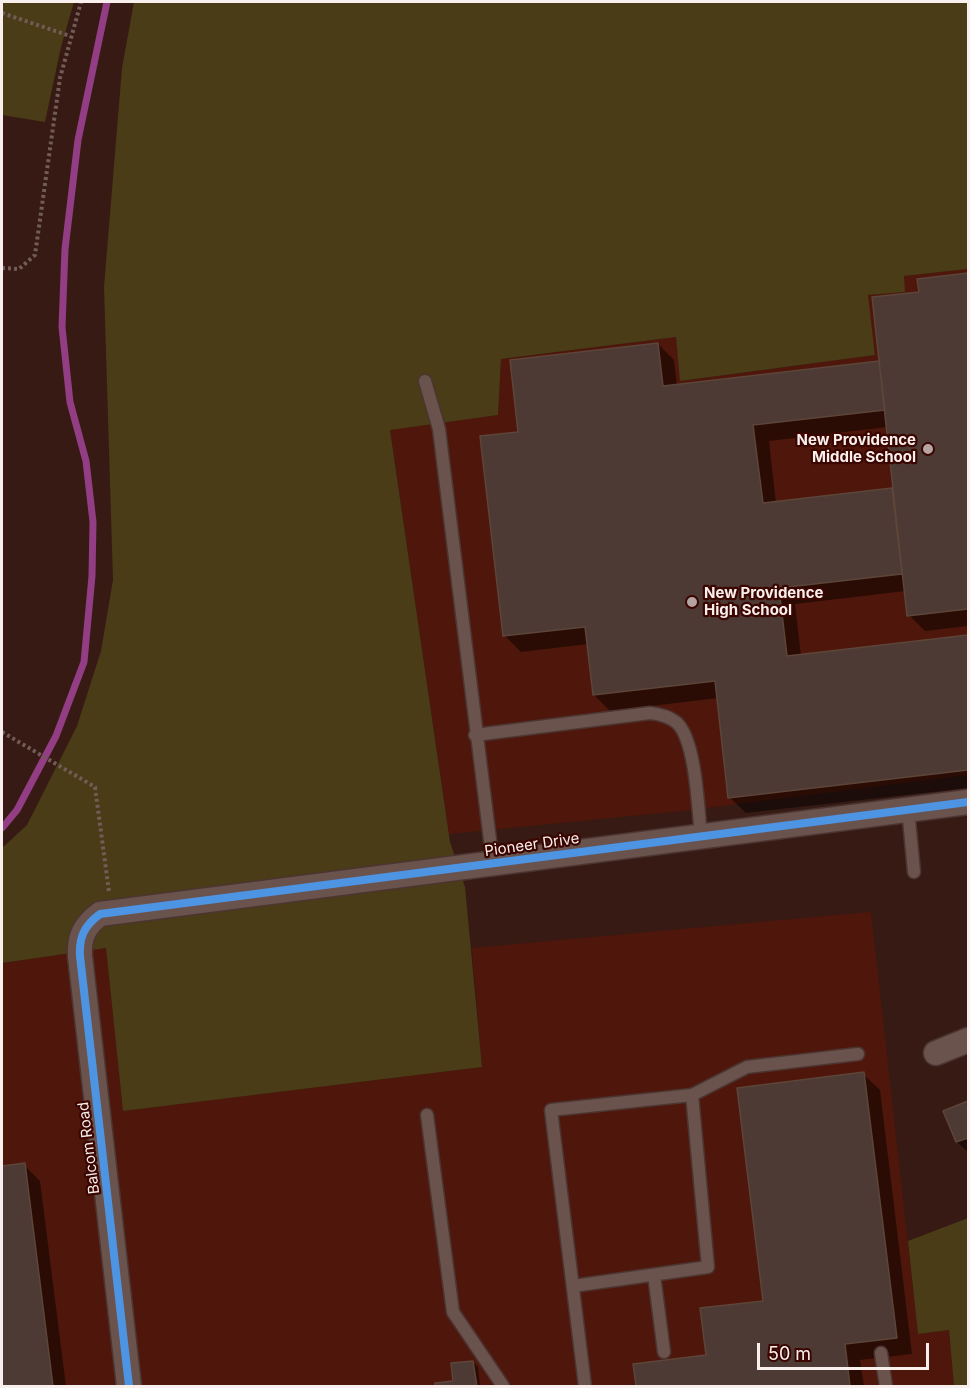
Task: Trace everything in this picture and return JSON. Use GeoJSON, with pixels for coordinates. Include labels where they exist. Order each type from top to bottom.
{"type":"FeatureCollection","features":[{"type":"Feature","properties":{"kind":"street","name":"Pioneer Drive"},"geometry":{"type":"LineString","coordinates":[[105,912],[969,802]]}},
{"type":"Feature","properties":{"kind":"street","name":"Balcom Road"},"geometry":{"type":"LineString","coordinates":[[105,912],[83,931],[79,942],[129,1386]]}},
{"type":"Feature","properties":{"kind":"street"},"geometry":{"type":"LineString","coordinates":[[936,1053],[969,1040]]}},
{"type":"Feature","properties":{"kind":"lane"},"geometry":{"type":"LineString","coordinates":[[425,381],[439,429],[475,735],[493,864]]}},
{"type":"Feature","properties":{"kind":"lane"},"geometry":{"type":"LineString","coordinates":[[475,735],[650,713],[663,715],[676,722],[688,741],[701,836]]}},
{"type":"Feature","properties":{"kind":"lane"},"geometry":{"type":"LineString","coordinates":[[908,809],[914,872]]}},
{"type":"Feature","properties":{"kind":"lane"},"geometry":{"type":"LineString","coordinates":[[585,1386],[551,1110],[692,1095],[747,1067],[858,1054]]}},
{"type":"Feature","properties":{"kind":"lane"},"geometry":{"type":"LineString","coordinates":[[573,1286],[708,1267],[692,1095]]}},
{"type":"Feature","properties":{"kind":"lane"},"geometry":{"type":"LineString","coordinates":[[427,1115],[453,1312],[503,1386]]}},
{"type":"Feature","properties":{"kind":"lane"},"geometry":{"type":"LineString","coordinates":[[654,1275],[664,1352]]}},
{"type":"Feature","properties":{"kind":"lane"},"geometry":{"type":"LineString","coordinates":[[881,1353],[886,1386]]}},
{"type":"Feature","properties":{"kind":"path"},"geometry":{"type":"LineString","coordinates":[[2,268],[20,269],[35,255],[52,123],[70,36],[81,2]]}},
{"type":"Feature","properties":{"kind":"path"},"geometry":{"type":"LineString","coordinates":[[2,13],[70,36]]}},
{"type":"Feature","properties":{"kind":"path"},"geometry":{"type":"LineString","coordinates":[[2,732],[95,787],[105,912]]}},
{"type":"Feature","properties":{"kind":"shaded area"},"geometry":{"type":"Polygon","coordinates":[[[2,2],[74,2],[61,47],[45,122],[2,115],[2,2]]]}},
{"type":"Feature","properties":{"kind":"shaded area"},"geometry":{"type":"Polygon","coordinates":[[[134,2],[968,2],[968,269],[904,276],[905,292],[868,295],[875,355],[680,381],[676,337],[501,359],[498,415],[390,430],[450,842],[465,887],[482,1067],[123,1111],[106,948],[2,963],[2,848],[27,825],[77,726],[101,651],[113,580],[104,287],[122,68],[134,2]]]}},
{"type":"Feature","properties":{"kind":"shaded area","name":"New Providence High School"},"geometry":{"type":"Polygon","coordinates":[[[968,269],[968,775],[682,811],[449,834],[390,429],[498,415],[501,359],[676,337],[681,381],[875,355],[867,295],[904,292],[904,276],[968,269]]]}},
{"type":"Feature","properties":{"kind":"shaded area"},"geometry":{"type":"Polygon","coordinates":[[[871,912],[918,1334],[949,1330],[954,1386],[2,1386],[2,963],[106,948],[123,1111],[482,1067],[472,948],[871,912]]]}},
{"type":"Feature","properties":{"kind":"shaded area"},"geometry":{"type":"Polygon","coordinates":[[[968,1218],[968,1386],[954,1386],[949,1330],[918,1334],[908,1241],[968,1218]]]}},
{"type":"Feature","properties":{"kind":"building","name":"New Providence Middle School"},"geometry":{"type":"Polygon","coordinates":[[[968,273],[968,609],[907,616],[872,297],[919,292],[917,279],[968,273]]]}},
{"type":"Feature","properties":{"kind":"building"},"geometry":{"type":"Polygon","coordinates":[[[658,343],[663,386],[879,361],[885,410],[753,425],[763,503],[892,488],[902,574],[779,588],[787,656],[968,635],[968,770],[728,798],[715,681],[593,695],[585,627],[503,636],[480,436],[518,432],[510,360],[658,343]]]}},
{"type":"Feature","properties":{"kind":"building"},"geometry":{"type":"Polygon","coordinates":[[[864,1072],[897,1338],[845,1344],[850,1386],[636,1386],[633,1364],[706,1355],[700,1308],[763,1301],[737,1088],[864,1072]]]}},
{"type":"Feature","properties":{"kind":"building"},"geometry":{"type":"Polygon","coordinates":[[[968,1101],[968,1138],[956,1142],[943,1111],[968,1101]]]}},
{"type":"Feature","properties":{"kind":"building"},"geometry":{"type":"Polygon","coordinates":[[[25,1163],[53,1386],[2,1386],[2,1166],[25,1163]]]}},
{"type":"Feature","properties":{"kind":"building"},"geometry":{"type":"Polygon","coordinates":[[[473,1361],[477,1386],[435,1386],[435,1383],[453,1381],[451,1363],[473,1361]]]}},
{"type":"Feature","properties":{"kind":"waterway"},"geometry":{"type":"LineString","coordinates":[[2,828],[17,810],[56,736],[84,662],[92,576],[93,522],[86,461],[70,402],[62,327],[65,249],[78,140],[107,2]]}},
{"type":"Feature","properties":{"kind":"cycle path"},"geometry":{"type":"LineString","coordinates":[[129,1386],[80,956],[80,943],[84,932],[100,914],[968,802]]}},
{"type":"Feature","properties":{"kind":"place","name":"New Providence Middle School"},"geometry":{"type":"Point","coordinates":[928,449]}},
{"type":"Feature","properties":{"kind":"place","name":"New Providence High School"},"geometry":{"type":"Point","coordinates":[692,602]}}]}
